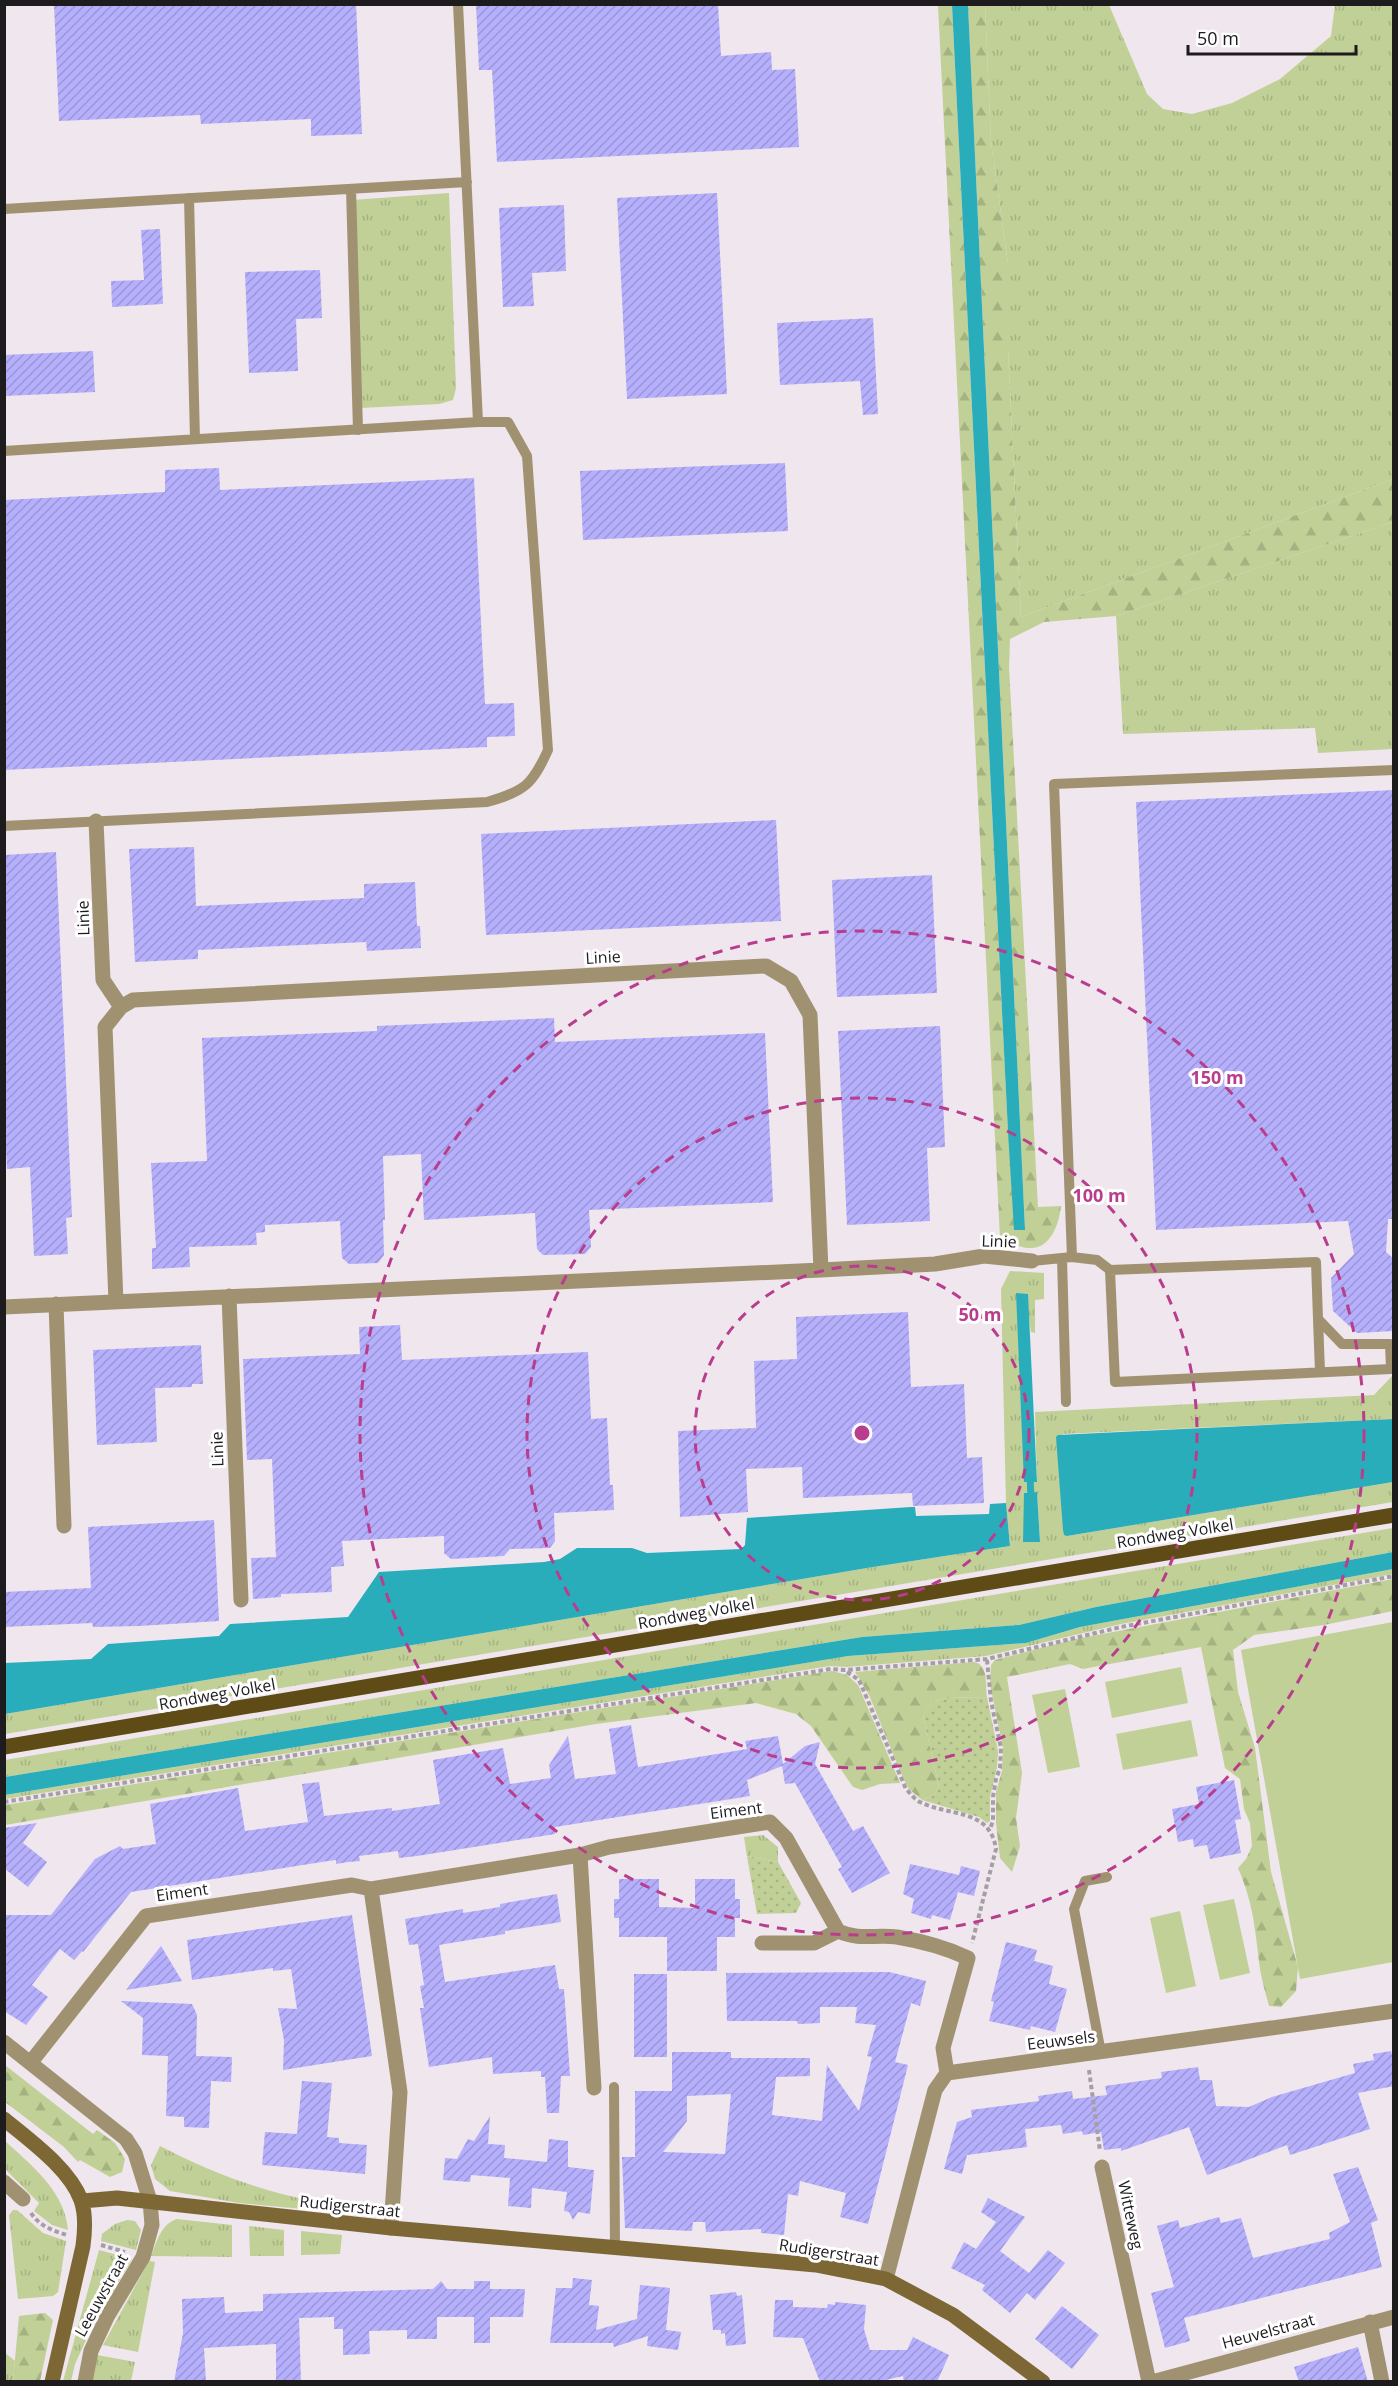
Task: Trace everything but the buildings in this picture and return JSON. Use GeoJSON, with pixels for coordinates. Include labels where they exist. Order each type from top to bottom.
{"type":"FeatureCollection","features":[{"type":"Feature","properties":{"kind":"main road","name":"Rondweg Volkel"},"geometry":{"type":"LineString","coordinates":[[4,1747],[1394,1515]]}},
{"type":"Feature","properties":{"kind":"street","name":"Linie"},"geometry":{"type":"LineString","coordinates":[[96,821],[103,980],[121,1007],[133,1000],[766,966],[791,981],[810,1015],[821,1270]]}},
{"type":"Feature","properties":{"kind":"street"},"geometry":{"type":"LineString","coordinates":[[116,1302],[105,1027],[121,1007]]}},
{"type":"Feature","properties":{"kind":"street","name":"Linie"},"geometry":{"type":"LineString","coordinates":[[4,1306],[821,1270],[935,1264],[984,1256],[1032,1261]]}},
{"type":"Feature","properties":{"kind":"street","name":"Linie"},"geometry":{"type":"LineString","coordinates":[[229,1296],[241,1600]]}},
{"type":"Feature","properties":{"kind":"street"},"geometry":{"type":"LineString","coordinates":[[56,1304],[64,1526]]}},
{"type":"Feature","properties":{"kind":"street","name":"Eiment"},"geometry":{"type":"LineString","coordinates":[[31,2062],[146,1916],[352,1886],[371,1889],[580,1855],[609,1847],[770,1822],[786,1838],[838,1931]]}},
{"type":"Feature","properties":{"kind":"street"},"geometry":{"type":"LineString","coordinates":[[580,1855],[594,2088]]}},
{"type":"Feature","properties":{"kind":"street"},"geometry":{"type":"LineString","coordinates":[[371,1889],[400,2092],[391,2228]]}},
{"type":"Feature","properties":{"kind":"street"},"geometry":{"type":"LineString","coordinates":[[762,1943],[814,1943],[838,1931],[852,1937],[896,1937],[955,1952],[968,1958],[943,2048],[947,2073],[935,2090],[886,2279]]}},
{"type":"Feature","properties":{"kind":"street","name":"Eeuwsels"},"geometry":{"type":"LineString","coordinates":[[947,2073],[1394,2011]]}},
{"type":"Feature","properties":{"kind":"street","name":"Leeuwstraat"},"geometry":{"type":"LineString","coordinates":[[4,2042],[126,2139],[135,2153],[150,2202],[152,2225],[143,2257],[107,2317],[91,2351],[85,2382]]}},
{"type":"Feature","properties":{"kind":"street"},"geometry":{"type":"LineString","coordinates":[[4,2119],[63,2172],[82,2201]]}},
{"type":"Feature","properties":{"kind":"street","name":"Witteweg"},"geometry":{"type":"LineString","coordinates":[[1102,2167],[1151,2382]]}},
{"type":"Feature","properties":{"kind":"street"},"geometry":{"type":"LineString","coordinates":[[4,2182],[23,2199]]}},
{"type":"Feature","properties":{"kind":"street","name":"Rudigerstraat"},"geometry":{"type":"LineString","coordinates":[[82,2201],[117,2198],[391,2228],[816,2265],[886,2279],[953,2315],[1043,2382]]}},
{"type":"Feature","properties":{"kind":"street","name":"Leeuwstraat"},"geometry":{"type":"LineString","coordinates":[[52,2382],[83,2246],[86,2226],[82,2201]]}},
{"type":"Feature","properties":{"kind":"street","name":"Heuvelstraat"},"geometry":{"type":"LineString","coordinates":[[1151,2382],[1394,2317]]}},
{"type":"Feature","properties":{"kind":"street"},"geometry":{"type":"LineString","coordinates":[[1370,2322],[1382,2382]]}},
{"type":"Feature","properties":{"kind":"lane"},"geometry":{"type":"LineString","coordinates":[[458,4],[478,422]]}},
{"type":"Feature","properties":{"kind":"lane"},"geometry":{"type":"LineString","coordinates":[[4,209],[467,182]]}},
{"type":"Feature","properties":{"kind":"lane"},"geometry":{"type":"LineString","coordinates":[[351,189],[358,430]]}},
{"type":"Feature","properties":{"kind":"lane"},"geometry":{"type":"LineString","coordinates":[[189,198],[195,439]]}},
{"type":"Feature","properties":{"kind":"lane"},"geometry":{"type":"LineString","coordinates":[[4,451],[508,422],[527,456],[548,750],[536,776],[513,795],[488,802],[4,826]]}},
{"type":"Feature","properties":{"kind":"lane"},"geometry":{"type":"LineString","coordinates":[[1066,1402],[1067,1257],[1054,784],[1394,770]]}},
{"type":"Feature","properties":{"kind":"lane"},"geometry":{"type":"LineString","coordinates":[[1032,1261],[1067,1257],[1097,1260],[1110,1269],[1316,1262],[1320,1372]]}},
{"type":"Feature","properties":{"kind":"lane"},"geometry":{"type":"LineString","coordinates":[[1110,1269],[1115,1382],[1391,1369],[1390,1344],[1342,1344],[1318,1319]]}},
{"type":"Feature","properties":{"kind":"lane"},"geometry":{"type":"LineString","coordinates":[[1094,2054],[1074,1909],[1085,1881],[1107,1877]]}},
{"type":"Feature","properties":{"kind":"lane"},"geometry":{"type":"LineString","coordinates":[[615,2087],[615,2248]]}},
{"type":"Feature","properties":{"kind":"path"},"geometry":{"type":"LineString","coordinates":[[4,1802],[831,1669],[845,1671],[987,1659],[1121,1627],[1394,1576]]}},
{"type":"Feature","properties":{"kind":"path"},"geometry":{"type":"LineString","coordinates":[[987,1659],[991,1701],[1001,1748],[990,1830]]}},
{"type":"Feature","properties":{"kind":"path"},"geometry":{"type":"LineString","coordinates":[[845,1671],[859,1680],[906,1789],[918,1801],[975,1818],[984,1822],[990,1830],[996,1849],[968,1958]]}},
{"type":"Feature","properties":{"kind":"path","name":"Witteweg"},"geometry":{"type":"LineString","coordinates":[[1094,2054],[1102,2167]]}},
{"type":"Feature","properties":{"kind":"green space"},"geometry":{"type":"Polygon","coordinates":[[[938,5],[952,5],[1008,1132],[1025,1229],[968,5],[985,5],[991,142],[1008,264],[1008,350],[1021,617],[1393,479],[1393,522],[1116,616],[1044,622],[1010,639],[1009,667],[1038,1207],[1061,1206],[1056,1228],[1043,1245],[1036,1248],[1021,1247],[1000,1238],[938,5]]]}},
{"type":"Feature","properties":{"kind":"green space"},"geometry":{"type":"Polygon","coordinates":[[[985,5],[1109,5],[1147,94],[1163,109],[1192,114],[1232,103],[1280,79],[1331,36],[1335,5],[1393,5],[1393,479],[1021,617],[1008,350],[1008,264],[991,142],[985,5]]]}},
{"type":"Feature","properties":{"kind":"green space"},"geometry":{"type":"Polygon","coordinates":[[[449,193],[456,388],[453,400],[439,404],[360,408],[352,200],[449,193]]]}},
{"type":"Feature","properties":{"kind":"green space"},"geometry":{"type":"Polygon","coordinates":[[[1393,522],[1393,749],[1318,753],[1315,728],[1123,734],[1116,616],[1393,522]]]}},
{"type":"Feature","properties":{"kind":"green space"},"geometry":{"type":"Polygon","coordinates":[[[1010,1271],[1044,1273],[1044,1299],[1035,1300],[1035,1333],[1031,1332],[1029,1318],[1024,1482],[1028,1482],[1029,1492],[1024,1493],[1040,1541],[1037,1493],[1033,1492],[1032,1482],[1037,1482],[1035,1412],[1374,1395],[1393,1375],[1393,1419],[1062,1434],[1067,1536],[1393,1482],[1393,1502],[5,1734],[5,1714],[873,1567],[1010,1546],[1006,1503],[1001,1289],[1010,1271]]]}},
{"type":"Feature","properties":{"kind":"green space"},"geometry":{"type":"Polygon","coordinates":[[[1393,1528],[1393,1552],[1096,1607],[1019,1625],[862,1637],[5,1777],[5,1760],[1393,1528]]]}},
{"type":"Feature","properties":{"kind":"green space"},"geometry":{"type":"Polygon","coordinates":[[[1393,1569],[1393,1574],[1121,1624],[986,1656],[846,1667],[830,1666],[5,1799],[5,1795],[848,1656],[1026,1643],[1080,1627],[1393,1569]]]}},
{"type":"Feature","properties":{"kind":"green space"},"geometry":{"type":"Polygon","coordinates":[[[1393,1579],[1393,1611],[1324,1625],[1254,1635],[1233,1650],[1238,1692],[1255,1748],[1271,1872],[1298,1967],[1296,1991],[1281,2007],[1269,2006],[1262,1979],[1251,1906],[1238,1868],[1246,1859],[1252,1846],[1250,1823],[1244,1809],[1240,1779],[1225,1768],[1201,1647],[1083,1669],[1070,1664],[1007,1677],[1022,1773],[1016,1818],[1020,1846],[1012,1872],[1000,1858],[996,1823],[996,1792],[1002,1771],[1003,1748],[990,1684],[991,1665],[995,1660],[1076,1639],[1393,1579]]]}},
{"type":"Feature","properties":{"kind":"green space"},"geometry":{"type":"Polygon","coordinates":[[[1393,1622],[1393,1962],[1300,1979],[1241,1650],[1393,1622]]]}},
{"type":"Feature","properties":{"kind":"green space"},"geometry":{"type":"Polygon","coordinates":[[[974,1662],[979,1664],[984,1671],[987,1697],[946,1698],[932,1702],[923,1716],[939,1787],[935,1794],[922,1800],[909,1789],[903,1778],[869,1695],[855,1672],[974,1662]]]}},
{"type":"Feature","properties":{"kind":"green space"},"geometry":{"type":"Polygon","coordinates":[[[1181,1667],[1188,1703],[1112,1718],[1105,1682],[1181,1667]]]}},
{"type":"Feature","properties":{"kind":"green space"},"geometry":{"type":"Polygon","coordinates":[[[832,1671],[847,1675],[858,1685],[900,1783],[880,1784],[862,1790],[853,1787],[811,1726],[796,1714],[756,1703],[596,1724],[5,1825],[5,1805],[832,1671]]]}},
{"type":"Feature","properties":{"kind":"green space"},"geometry":{"type":"Polygon","coordinates":[[[1065,1689],[1080,1767],[1048,1773],[1032,1695],[1065,1689]]]}},
{"type":"Feature","properties":{"kind":"green space"},"geometry":{"type":"Polygon","coordinates":[[[987,1697],[998,1751],[990,1797],[990,1821],[987,1823],[979,1817],[922,1800],[935,1794],[939,1787],[923,1716],[932,1702],[946,1698],[987,1697]]]}},
{"type":"Feature","properties":{"kind":"green space"},"geometry":{"type":"Polygon","coordinates":[[[1191,1720],[1198,1756],[1123,1770],[1116,1734],[1191,1720]]]}},
{"type":"Feature","properties":{"kind":"green space"},"geometry":{"type":"Polygon","coordinates":[[[763,1835],[778,1847],[778,1862],[747,1856],[744,1837],[763,1835]]]}},
{"type":"Feature","properties":{"kind":"green space"},"geometry":{"type":"Polygon","coordinates":[[[747,1856],[778,1862],[801,1903],[796,1913],[757,1914],[747,1856]]]}},
{"type":"Feature","properties":{"kind":"green space"},"geometry":{"type":"Polygon","coordinates":[[[1234,1899],[1250,1973],[1220,1980],[1203,1905],[1234,1899]]]}},
{"type":"Feature","properties":{"kind":"green space"},"geometry":{"type":"Polygon","coordinates":[[[1180,1911],[1196,1986],[1166,1993],[1150,1918],[1180,1911]]]}},
{"type":"Feature","properties":{"kind":"green space"},"geometry":{"type":"Polygon","coordinates":[[[5,2065],[93,2134],[97,2130],[115,2143],[125,2159],[122,2172],[110,2177],[80,2160],[78,2162],[64,2147],[5,2102],[5,2065]]]}},
{"type":"Feature","properties":{"kind":"green space"},"geometry":{"type":"Polygon","coordinates":[[[4,2140],[35,2169],[54,2191],[61,2203],[68,2230],[52,2225],[34,2211],[39,2203],[5,2169],[4,2140]]]}},
{"type":"Feature","properties":{"kind":"green space"},"geometry":{"type":"Polygon","coordinates":[[[160,2146],[214,2171],[270,2191],[314,2201],[359,2205],[358,2214],[239,2203],[170,2191],[155,2179],[151,2165],[160,2146]]]}},
{"type":"Feature","properties":{"kind":"green space"},"geometry":{"type":"Polygon","coordinates":[[[13,2210],[17,2210],[43,2233],[66,2241],[58,2292],[53,2296],[18,2299],[9,2215],[13,2210]]]}},
{"type":"Feature","properties":{"kind":"green space"},"geometry":{"type":"Polygon","coordinates":[[[177,2219],[232,2225],[232,2257],[151,2256],[163,2229],[177,2219]]]}},
{"type":"Feature","properties":{"kind":"green space"},"geometry":{"type":"Polygon","coordinates":[[[127,2220],[135,2221],[141,2230],[136,2250],[101,2241],[102,2234],[115,2224],[127,2220]]]}},
{"type":"Feature","properties":{"kind":"green space"},"geometry":{"type":"Polygon","coordinates":[[[249,2226],[284,2230],[284,2256],[250,2256],[249,2226]]]}},
{"type":"Feature","properties":{"kind":"green space"},"geometry":{"type":"Polygon","coordinates":[[[301,2231],[342,2235],[340,2254],[301,2255],[301,2231]]]}},
{"type":"Feature","properties":{"kind":"green space"},"geometry":{"type":"Polygon","coordinates":[[[99,2250],[132,2259],[92,2327],[75,2364],[71,2381],[63,2381],[99,2250]]]}},
{"type":"Feature","properties":{"kind":"green space"},"geometry":{"type":"Polygon","coordinates":[[[149,2261],[155,2262],[138,2352],[103,2345],[149,2261]]]}},
{"type":"Feature","properties":{"kind":"green space"},"geometry":{"type":"Polygon","coordinates":[[[45,2313],[53,2320],[40,2381],[13,2381],[19,2316],[45,2313]]]}},
{"type":"Feature","properties":{"kind":"green space"},"geometry":{"type":"Polygon","coordinates":[[[4,2352],[15,2361],[13,2381],[5,2381],[4,2352]]]}},
{"type":"Feature","properties":{"kind":"green space"},"geometry":{"type":"Polygon","coordinates":[[[97,2355],[135,2362],[131,2381],[88,2382],[97,2355]]]}},
{"type":"Feature","properties":{"kind":"water"},"geometry":{"type":"Polygon","coordinates":[[[952,5],[968,5],[1025,1230],[1014,1230],[1008,1132],[952,5]]]}},
{"type":"Feature","properties":{"kind":"water"},"geometry":{"type":"Polygon","coordinates":[[[1016,1293],[1028,1294],[1037,1482],[1024,1482],[1016,1293]]]}},
{"type":"Feature","properties":{"kind":"water"},"geometry":{"type":"Polygon","coordinates":[[[1393,1419],[1393,1482],[1064,1535],[1056,1437],[1058,1435],[1393,1419]]]}},
{"type":"Feature","properties":{"kind":"water"},"geometry":{"type":"Polygon","coordinates":[[[1037,1492],[1040,1542],[1023,1542],[1024,1493],[1037,1492]]]}},
{"type":"Feature","properties":{"kind":"water"},"geometry":{"type":"Polygon","coordinates":[[[1006,1503],[1010,1546],[873,1567],[5,1714],[5,1663],[91,1659],[108,1644],[219,1636],[230,1624],[348,1617],[379,1572],[544,1562],[560,1559],[577,1548],[632,1548],[647,1553],[741,1549],[745,1545],[747,1518],[911,1507],[915,1507],[916,1516],[989,1514],[990,1504],[1006,1503]]]}},
{"type":"Feature","properties":{"kind":"water"},"geometry":{"type":"Polygon","coordinates":[[[1393,1552],[1393,1569],[1080,1627],[1026,1643],[848,1656],[5,1795],[5,1777],[862,1637],[1019,1625],[1096,1607],[1393,1552]]]}},
{"type":"Feature","properties":{"kind":"waterway"},"geometry":{"type":"LineString","coordinates":[[1030,1473],[1031,1501]]}}]}
